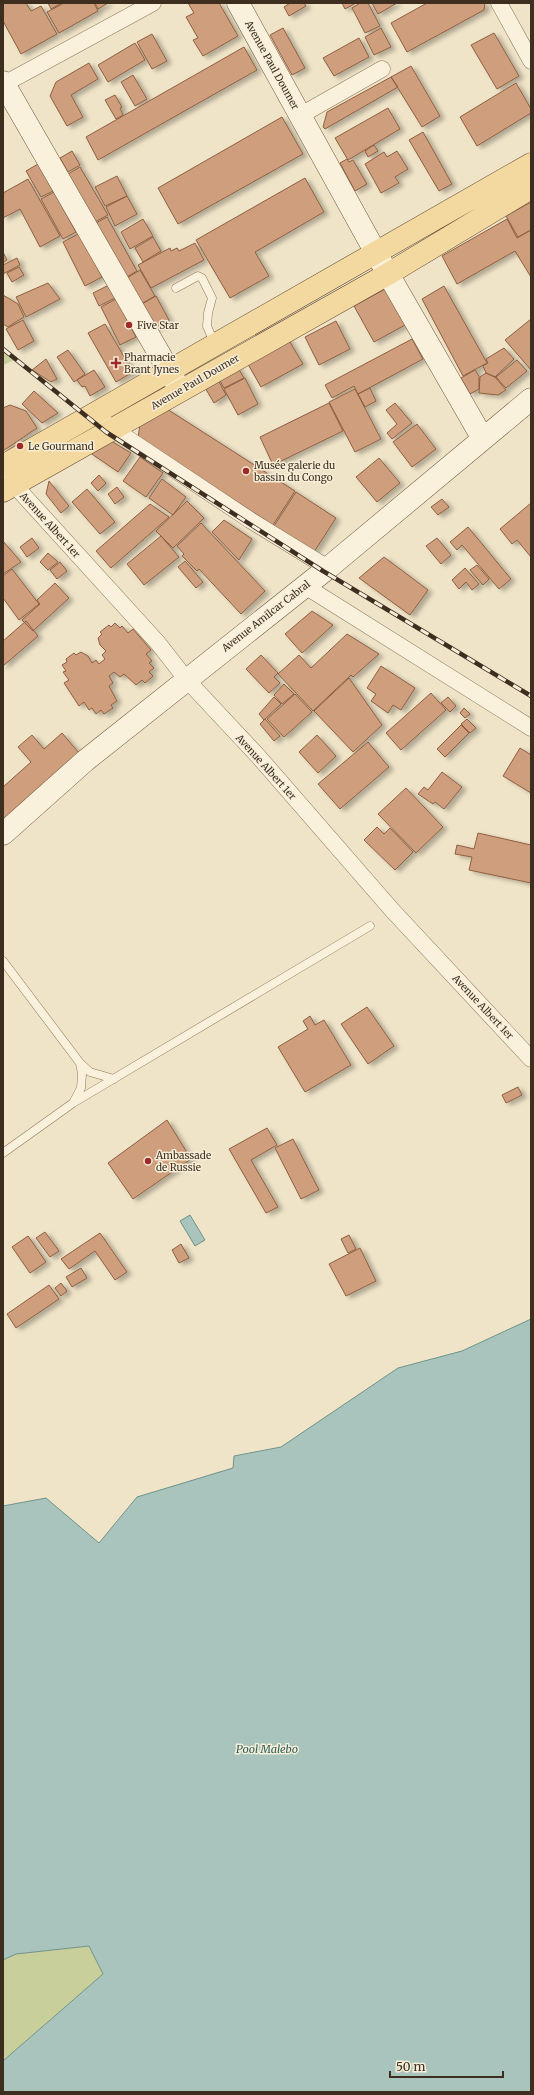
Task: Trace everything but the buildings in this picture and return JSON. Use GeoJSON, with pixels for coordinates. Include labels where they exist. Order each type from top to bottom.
{"type":"FeatureCollection","features":[{"type":"Feature","properties":{"kind":"main road"},"geometry":{"type":"LineString","coordinates":[[3,466],[216,346],[531,164]]}},
{"type":"Feature","properties":{"kind":"main road","name":"Avenue Paul Doumer"},"geometry":{"type":"LineString","coordinates":[[7,483],[113,429],[181,391],[226,364],[388,274],[531,188]]}},
{"type":"Feature","properties":{"kind":"main road"},"geometry":{"type":"LineString","coordinates":[[444,215],[454,234]]}},
{"type":"Feature","properties":{"kind":"main road"},"geometry":{"type":"LineString","coordinates":[[216,346],[226,364]]}},
{"type":"Feature","properties":{"kind":"street"},"geometry":{"type":"LineString","coordinates":[[153,3],[4,83],[181,391]]}},
{"type":"Feature","properties":{"kind":"street","name":"Avenue Paul Doumer"},"geometry":{"type":"LineString","coordinates":[[238,3],[376,253],[483,439]]}},
{"type":"Feature","properties":{"kind":"street"},"geometry":{"type":"LineString","coordinates":[[499,3],[531,61]]}},
{"type":"Feature","properties":{"kind":"street"},"geometry":{"type":"LineString","coordinates":[[301,116],[382,69]]}},
{"type":"Feature","properties":{"kind":"street","name":"Avenue Amilcar Cabral"},"geometry":{"type":"LineString","coordinates":[[3,834],[86,760],[186,679],[328,568],[531,399]]}},
{"type":"Feature","properties":{"kind":"street"},"geometry":{"type":"LineString","coordinates":[[93,416],[250,520],[328,568]]}},
{"type":"Feature","properties":{"kind":"street","name":"Avenue Albert 1er"},"geometry":{"type":"LineString","coordinates":[[7,483],[158,643],[186,679],[258,756],[392,910],[531,1059]]}},
{"type":"Feature","properties":{"kind":"street"},"geometry":{"type":"LineString","coordinates":[[305,586],[531,728]]}},
{"type":"Feature","properties":{"kind":"lane"},"geometry":{"type":"LineString","coordinates":[[176,288],[198,276],[202,278],[212,298],[208,313],[207,326],[216,346]]}},
{"type":"Feature","properties":{"kind":"lane"},"geometry":{"type":"LineString","coordinates":[[3,1153],[73,1103],[370,926]]}},
{"type":"Feature","properties":{"kind":"lane"},"geometry":{"type":"LineString","coordinates":[[3,961],[80,1063],[90,1072],[114,1079]]}},
{"type":"Feature","properties":{"kind":"lane"},"geometry":{"type":"LineString","coordinates":[[73,1103],[81,1088],[82,1074],[80,1063]]}},
{"type":"Feature","properties":{"kind":"green space"},"geometry":{"type":"Polygon","coordinates":[[[3,349],[15,360],[3,365],[3,349]]]}},
{"type":"Feature","properties":{"kind":"green space"},"geometry":{"type":"Polygon","coordinates":[[[89,1946],[103,1974],[3,2061],[3,1960],[16,1954],[89,1946]]]}},
{"type":"Feature","properties":{"kind":"water"},"geometry":{"type":"Polygon","coordinates":[[[190,1215],[205,1240],[195,1246],[180,1221],[190,1215]]]}},
{"type":"Feature","properties":{"kind":"water","name":"Pool Malebo"},"geometry":{"type":"Polygon","coordinates":[[[531,1319],[531,2092],[3,2092],[3,2061],[103,1974],[89,1946],[16,1954],[3,1960],[3,1506],[46,1498],[99,1543],[137,1497],[233,1468],[234,1456],[281,1447],[398,1368],[462,1351],[531,1319]]]}},
{"type":"Feature","properties":{"kind":"railway"},"geometry":{"type":"LineString","coordinates":[[3,349],[106,432],[323,571],[531,696]]}},
{"type":"Feature","properties":{"kind":"place","name":"Five Star"},"geometry":{"type":"Point","coordinates":[129,325]}},
{"type":"Feature","properties":{"kind":"place","name":"Pharmacie Brant Jynes"},"geometry":{"type":"Point","coordinates":[116,363]}},
{"type":"Feature","properties":{"kind":"place","name":"Le Gourmand"},"geometry":{"type":"Point","coordinates":[20,446]}},
{"type":"Feature","properties":{"kind":"place","name":"Musée galerie du bassin du Congo"},"geometry":{"type":"Point","coordinates":[246,471]}},
{"type":"Feature","properties":{"kind":"place","name":"Ambassade de Russie"},"geometry":{"type":"Point","coordinates":[148,1161]}}]}
